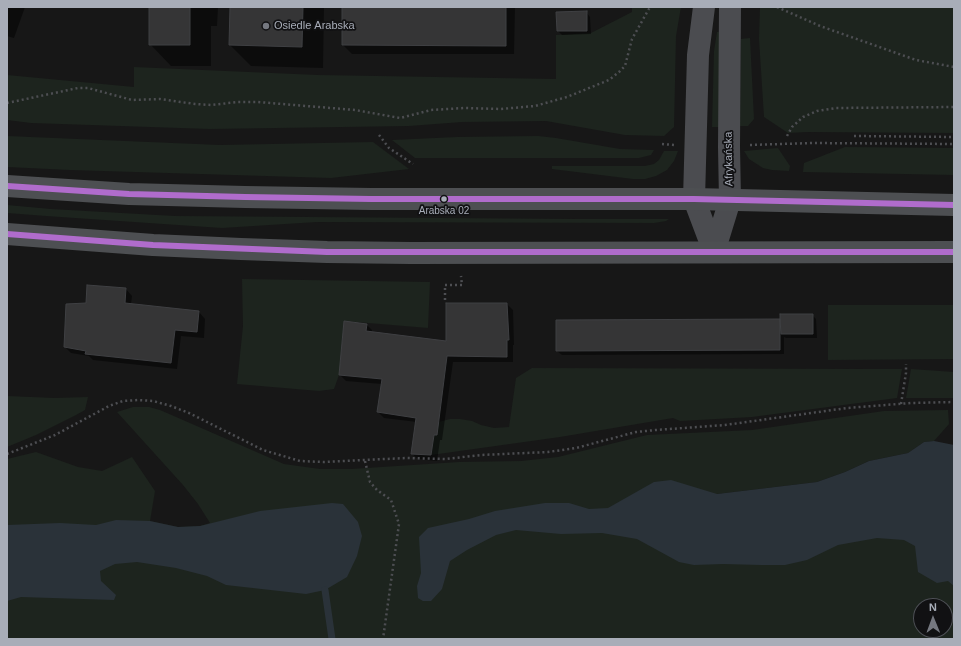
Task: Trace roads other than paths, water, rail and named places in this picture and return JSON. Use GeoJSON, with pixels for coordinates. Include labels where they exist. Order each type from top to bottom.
{"type":"FeatureCollection","features":[{"type":"Feature","properties":{"kind":"main road"},"geometry":{"type":"LineString","coordinates":[[7,186],[129,194],[245,197],[372,199],[694,199],[954,205]]}},
{"type":"Feature","properties":{"kind":"main road"},"geometry":{"type":"LineString","coordinates":[[7,234],[153,245],[241,249],[411,253],[954,252]]}},
{"type":"Feature","properties":{"kind":"street"},"geometry":{"type":"LineString","coordinates":[[704,7],[698,55],[694,199],[714,252]]}},
{"type":"Feature","properties":{"kind":"street","name":"Afrykańska"},"geometry":{"type":"LineString","coordinates":[[714,252],[730,200],[730,7]]}},
{"type":"Feature","properties":{"kind":"waterway"},"geometry":{"type":"LineString","coordinates":[[325,590],[332,639]]}},
{"type":"Feature","properties":{"kind":"place","name":"Osiedle Arabska"},"geometry":{"type":"Point","coordinates":[266,26]}},
{"type":"Feature","properties":{"kind":"place","name":"Arabska 02"},"geometry":{"type":"Point","coordinates":[444,199]}}]}
